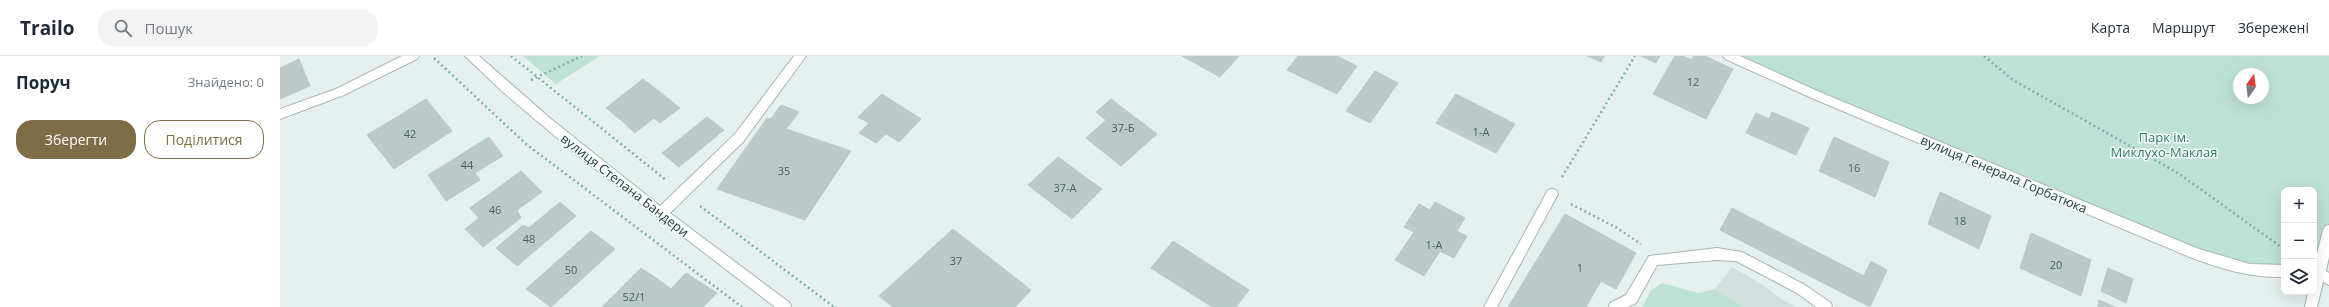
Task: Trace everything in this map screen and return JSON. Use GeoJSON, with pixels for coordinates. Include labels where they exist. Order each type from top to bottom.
{"type":"FeatureCollection","features":[{"type":"Feature","properties":{"kind":"street"},"geometry":{"type":"LineString","coordinates":[[280,114],[340,92],[413,56]]}},
{"type":"Feature","properties":{"kind":"street","name":"вулиця Степана Бандери"},"geometry":{"type":"LineString","coordinates":[[471,56],[575,147],[785,307]]}},
{"type":"Feature","properties":{"kind":"street"},"geometry":{"type":"LineString","coordinates":[[660,212],[739,138],[800,56]]}},
{"type":"Feature","properties":{"kind":"street","name":"вулиця Генерала Горбатюка"},"geometry":{"type":"LineString","coordinates":[[1729,56],[1818,96],[2196,254],[2238,267],[2256,270],[2281,271]]}},
{"type":"Feature","properties":{"kind":"street"},"geometry":{"type":"LineString","coordinates":[[1490,307],[1552,194]]}},
{"type":"Feature","properties":{"kind":"street"},"geometry":{"type":"LineString","coordinates":[[2310,307],[2320,275],[2329,230]]}},
{"type":"Feature","properties":{"kind":"street"},"geometry":{"type":"LineString","coordinates":[[1615,307],[1631,299],[1653,260],[1717,254],[1738,256],[1801,289],[1826,307]]}},
{"type":"Feature","properties":{"kind":"path"},"geometry":{"type":"LineString","coordinates":[[432,56],[526,144],[641,229],[742,307]]}},
{"type":"Feature","properties":{"kind":"path"},"geometry":{"type":"LineString","coordinates":[[509,90],[582,56]]}},
{"type":"Feature","properties":{"kind":"path"},"geometry":{"type":"LineString","coordinates":[[1635,56],[1552,194],[1617,228],[1645,246],[1653,260]]}},
{"type":"Feature","properties":{"kind":"path"},"geometry":{"type":"LineString","coordinates":[[1984,56],[2013,80],[2178,173],[2281,247]]}},
{"type":"Feature","properties":{"kind":"shaded area"},"geometry":{"type":"Polygon","coordinates":[[[1732,267],[1796,307],[1745,307],[1715,289],[1732,267]]]}},
{"type":"Feature","properties":{"kind":"green space"},"geometry":{"type":"Polygon","coordinates":[[[523,56],[600,56],[556,84],[523,56]]]}},
{"type":"Feature","properties":{"kind":"green space","name":"Парк ім. Миклухо-Маклая"},"geometry":{"type":"Polygon","coordinates":[[[1729,56],[2329,56],[2329,230],[2317,264],[2317,187],[2281,187],[2281,271],[2238,267],[1729,56]]]}},
{"type":"Feature","properties":{"kind":"green space"},"geometry":{"type":"Polygon","coordinates":[[[1662,283],[1698,293],[1715,289],[1745,307],[1642,307],[1651,290],[1662,283]]]}},
{"type":"Feature","properties":{"kind":"building"},"geometry":{"type":"Polygon","coordinates":[[[1182,56],[1239,56],[1220,77],[1182,56]]]}},
{"type":"Feature","properties":{"kind":"building"},"geometry":{"type":"Polygon","coordinates":[[[1298,56],[1337,56],[1357,66],[1337,94],[1287,70],[1298,56]]]}},
{"type":"Feature","properties":{"kind":"building"},"geometry":{"type":"Polygon","coordinates":[[[1587,56],[1604,56],[1601,62],[1587,56]]]}},
{"type":"Feature","properties":{"kind":"building"},"geometry":{"type":"Polygon","coordinates":[[[1641,56],[1660,56],[1656,63],[1641,56]]]}},
{"type":"Feature","properties":{"kind":"building"},"geometry":{"type":"Polygon","coordinates":[[[1675,56],[1683,56],[1692,60],[1694,56],[1705,56],[1733,69],[1706,119],[1653,94],[1675,56]]]}},
{"type":"Feature","properties":{"kind":"building"},"geometry":{"type":"Polygon","coordinates":[[[299,59],[310,86],[280,99],[280,68],[299,59]]]}},
{"type":"Feature","properties":{"kind":"building"},"geometry":{"type":"Polygon","coordinates":[[[1375,71],[1398,83],[1370,123],[1346,111],[1375,71]]]}},
{"type":"Feature","properties":{"kind":"building"},"geometry":{"type":"Polygon","coordinates":[[[643,79],[660,92],[622,121],[606,108],[643,79]]]}},
{"type":"Feature","properties":{"kind":"building"},"geometry":{"type":"Polygon","coordinates":[[[660,92],[680,108],[660,123],[654,118],[635,133],[622,121],[660,92]]]}},
{"type":"Feature","properties":{"kind":"building"},"geometry":{"type":"Polygon","coordinates":[[[882,94],[921,119],[899,142],[886,134],[876,143],[859,133],[869,123],[858,117],[882,94]]]}},
{"type":"Feature","properties":{"kind":"building"},"geometry":{"type":"Polygon","coordinates":[[[1456,94],[1515,124],[1496,153],[1436,123],[1456,94]]]}},
{"type":"Feature","properties":{"kind":"building"},"geometry":{"type":"Polygon","coordinates":[[[426,99],[452,131],[394,169],[367,135],[426,99]]]}},
{"type":"Feature","properties":{"kind":"building"},"geometry":{"type":"Polygon","coordinates":[[[1111,99],[1157,134],[1121,166],[1086,138],[1106,120],[1096,112],[1111,99]]]}},
{"type":"Feature","properties":{"kind":"building"},"geometry":{"type":"Polygon","coordinates":[[[781,105],[799,112],[786,129],[851,151],[805,220],[717,189],[767,118],[771,119],[781,105]]]}},
{"type":"Feature","properties":{"kind":"building"},"geometry":{"type":"Polygon","coordinates":[[[1772,112],[1809,128],[1796,155],[1746,133],[1756,113],[1769,119],[1772,112]]]}},
{"type":"Feature","properties":{"kind":"building"},"geometry":{"type":"Polygon","coordinates":[[[707,117],[724,130],[679,167],[662,153],[707,117]]]}},
{"type":"Feature","properties":{"kind":"building"},"geometry":{"type":"Polygon","coordinates":[[[489,137],[503,156],[475,173],[480,180],[446,201],[428,175],[489,137]]]}},
{"type":"Feature","properties":{"kind":"building"},"geometry":{"type":"Polygon","coordinates":[[[1834,137],[1889,162],[1875,197],[1819,171],[1834,137]]]}},
{"type":"Feature","properties":{"kind":"building"},"geometry":{"type":"Polygon","coordinates":[[[1058,157],[1102,189],[1072,219],[1028,185],[1058,157]]]}},
{"type":"Feature","properties":{"kind":"building"},"geometry":{"type":"Polygon","coordinates":[[[521,171],[542,192],[517,210],[521,218],[483,247],[465,229],[479,218],[470,208],[521,171]]]}},
{"type":"Feature","properties":{"kind":"building"},"geometry":{"type":"Polygon","coordinates":[[[1940,192],[1991,216],[1979,249],[1928,224],[1940,192]]]}},
{"type":"Feature","properties":{"kind":"building"},"geometry":{"type":"Polygon","coordinates":[[[560,202],[576,216],[517,266],[496,248],[523,225],[529,228],[560,202]]]}},
{"type":"Feature","properties":{"kind":"building"},"geometry":{"type":"Polygon","coordinates":[[[1435,202],[1465,218],[1457,231],[1467,236],[1454,258],[1440,251],[1424,276],[1395,260],[1414,232],[1404,227],[1419,204],[1430,210],[1435,202]]]}},
{"type":"Feature","properties":{"kind":"building"},"geometry":{"type":"Polygon","coordinates":[[[1732,208],[1864,276],[1871,261],[1887,270],[1870,307],[1720,230],[1732,208]]]}},
{"type":"Feature","properties":{"kind":"building"},"geometry":{"type":"Polygon","coordinates":[[[1565,214],[1636,253],[1616,289],[1601,281],[1586,307],[1508,307],[1565,214]]]}},
{"type":"Feature","properties":{"kind":"building"},"geometry":{"type":"Polygon","coordinates":[[[953,229],[1031,290],[1015,307],[893,307],[879,296],[953,229]]]}},
{"type":"Feature","properties":{"kind":"building"},"geometry":{"type":"Polygon","coordinates":[[[591,231],[615,249],[551,307],[526,289],[591,231]]]}},
{"type":"Feature","properties":{"kind":"building"},"geometry":{"type":"Polygon","coordinates":[[[2031,233],[2091,260],[2081,296],[2020,268],[2031,233]]]}},
{"type":"Feature","properties":{"kind":"building"},"geometry":{"type":"Polygon","coordinates":[[[1173,241],[1249,290],[1236,307],[1212,307],[1151,268],[1173,241]]]}},
{"type":"Feature","properties":{"kind":"building"},"geometry":{"type":"Polygon","coordinates":[[[641,268],[666,285],[645,307],[602,307],[641,268]]]}},
{"type":"Feature","properties":{"kind":"building"},"geometry":{"type":"Polygon","coordinates":[[[2108,268],[2133,279],[2126,303],[2101,291],[2108,268]]]}},
{"type":"Feature","properties":{"kind":"building"},"geometry":{"type":"Polygon","coordinates":[[[686,273],[717,293],[703,307],[645,307],[666,285],[671,289],[686,273]]]}},
{"type":"Feature","properties":{"kind":"building"},"geometry":{"type":"Polygon","coordinates":[[[2099,300],[2115,307],[2098,307],[2099,300]]]}}]}
